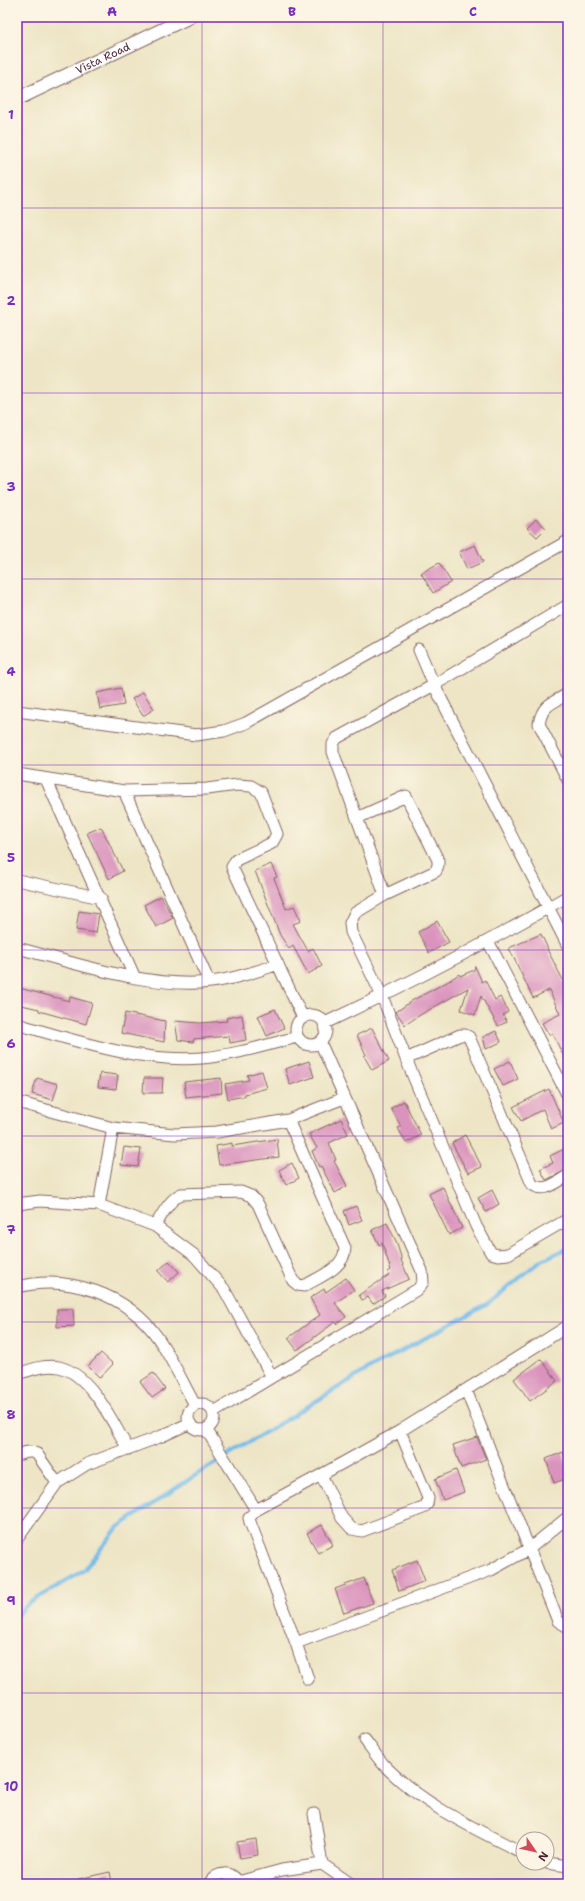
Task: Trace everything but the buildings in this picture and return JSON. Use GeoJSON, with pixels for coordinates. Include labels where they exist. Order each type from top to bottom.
{"type":"FeatureCollection","features":[{"type":"Feature","properties":{"kind":"street","name":"Vista Road"},"geometry":{"type":"LineString","coordinates":[[17,99],[189,17]]}},
{"type":"Feature","properties":{"kind":"street"},"geometry":{"type":"LineString","coordinates":[[17,711],[196,735],[224,731],[246,722],[568,541]]}},
{"type":"Feature","properties":{"kind":"street"},"geometry":{"type":"LineString","coordinates":[[384,895],[333,752],[333,744],[337,738],[434,685],[568,605]]}},
{"type":"Feature","properties":{"kind":"street"},"geometry":{"type":"LineString","coordinates":[[419,650],[434,685],[568,946]]}},
{"type":"Feature","properties":{"kind":"street"},"geometry":{"type":"LineString","coordinates":[[568,694],[546,706],[541,714],[539,724],[568,780]]}},
{"type":"Feature","properties":{"kind":"street"},"geometry":{"type":"LineString","coordinates":[[17,774],[124,791],[208,790],[237,785],[251,786],[261,792],[277,834],[272,843],[236,860],[232,866],[303,1018]]}},
{"type":"Feature","properties":{"kind":"street"},"geometry":{"type":"LineString","coordinates":[[46,779],[135,978]]}},
{"type":"Feature","properties":{"kind":"street"},"geometry":{"type":"LineString","coordinates":[[124,791],[209,982]]}},
{"type":"Feature","properties":{"kind":"street"},"geometry":{"type":"LineString","coordinates":[[357,818],[406,796],[438,860],[436,871],[384,895],[355,913],[350,922],[351,932],[382,996],[406,1059],[476,1226],[492,1253],[498,1255],[508,1254],[568,1219]]}},
{"type":"Feature","properties":{"kind":"street"},"geometry":{"type":"LineString","coordinates":[[17,880],[100,898]]}},
{"type":"Feature","properties":{"kind":"street"},"geometry":{"type":"LineString","coordinates":[[325,1023],[382,996],[488,941],[568,896]]}},
{"type":"Feature","properties":{"kind":"street"},"geometry":{"type":"LineString","coordinates":[[488,941],[568,1096]]}},
{"type":"Feature","properties":{"kind":"street"},"geometry":{"type":"LineString","coordinates":[[17,948],[135,978],[166,982],[209,982],[243,976],[278,964]]}},
{"type":"Feature","properties":{"kind":"street"},"geometry":{"type":"LineString","coordinates":[[312,1015],[320,1018],[325,1023],[326,1033],[320,1042],[312,1045],[304,1044],[297,1037],[297,1026],[303,1018],[312,1015]]}},
{"type":"Feature","properties":{"kind":"street"},"geometry":{"type":"LineString","coordinates":[[17,1024],[102,1048],[176,1059],[203,1058],[237,1053],[297,1037]]}},
{"type":"Feature","properties":{"kind":"street"},"geometry":{"type":"LineString","coordinates":[[406,1059],[460,1035],[469,1037],[532,1184],[543,1189],[568,1176]]}},
{"type":"Feature","properties":{"kind":"street"},"geometry":{"type":"LineString","coordinates":[[214,1412],[418,1289],[422,1282],[422,1271],[320,1042]]}},
{"type":"Feature","properties":{"kind":"street"},"geometry":{"type":"LineString","coordinates":[[17,1102],[113,1128],[175,1134],[217,1132],[288,1120],[344,1098]]}},
{"type":"Feature","properties":{"kind":"street"},"geometry":{"type":"LineString","coordinates":[[155,1226],[170,1203],[175,1197],[181,1194],[241,1192],[251,1196],[258,1204],[293,1281],[298,1285],[304,1286],[339,1264],[345,1255],[345,1248],[288,1120]]}},
{"type":"Feature","properties":{"kind":"street"},"geometry":{"type":"LineString","coordinates":[[99,1205],[113,1128]]}},
{"type":"Feature","properties":{"kind":"street"},"geometry":{"type":"LineString","coordinates":[[17,1204],[40,1201],[99,1205],[155,1226],[194,1255],[224,1289],[272,1377]]}},
{"type":"Feature","properties":{"kind":"street"},"geometry":{"type":"LineString","coordinates":[[17,1287],[32,1283],[62,1282],[88,1288],[112,1299],[137,1316],[157,1338],[195,1405]]}},
{"type":"Feature","properties":{"kind":"street"},"geometry":{"type":"LineString","coordinates":[[308,1679],[249,1518],[256,1510],[400,1431],[568,1326]]}},
{"type":"Feature","properties":{"kind":"street"},"geometry":{"type":"LineString","coordinates":[[17,1374],[43,1367],[59,1367],[73,1372],[86,1382],[128,1449]]}},
{"type":"Feature","properties":{"kind":"street"},"geometry":{"type":"LineString","coordinates":[[466,1390],[558,1622],[568,1627]]}},
{"type":"Feature","properties":{"kind":"street"},"geometry":{"type":"LineString","coordinates":[[204,1403],[212,1408],[214,1412],[214,1420],[206,1429],[198,1430],[190,1423],[188,1419],[189,1411],[195,1405],[204,1403]]}},
{"type":"Feature","properties":{"kind":"street"},"geometry":{"type":"LineString","coordinates":[[17,1539],[57,1483],[87,1464],[162,1436],[190,1423]]}},
{"type":"Feature","properties":{"kind":"street"},"geometry":{"type":"LineString","coordinates":[[206,1429],[256,1510]]}},
{"type":"Feature","properties":{"kind":"street"},"geometry":{"type":"LineString","coordinates":[[321,1475],[342,1518],[352,1529],[362,1531],[424,1508],[427,1504],[428,1498],[400,1431]]}},
{"type":"Feature","properties":{"kind":"street"},"geometry":{"type":"LineString","coordinates":[[17,1455],[28,1452],[37,1454],[57,1483]]}},
{"type":"Feature","properties":{"kind":"street"},"geometry":{"type":"LineString","coordinates":[[296,1644],[491,1570],[529,1549],[568,1517]]}},
{"type":"Feature","properties":{"kind":"street"},"geometry":{"type":"LineString","coordinates":[[365,1740],[383,1764],[415,1792],[446,1813],[515,1849]]}},
{"type":"Feature","properties":{"kind":"street"},"geometry":{"type":"LineString","coordinates":[[314,1814],[322,1864]]}},
{"type":"Feature","properties":{"kind":"street"},"geometry":{"type":"LineString","coordinates":[[209,1884],[216,1876],[226,1873],[235,1877],[239,1883],[282,1870],[322,1864],[351,1884]]}},
{"type":"Feature","properties":{"kind":"street"},"geometry":{"type":"LineString","coordinates":[[555,1864],[568,1866]]}},
{"type":"Feature","properties":{"kind":"waterway"},"geometry":{"type":"LineString","coordinates":[[17,1615],[28,1604],[84,1570],[118,1527],[196,1475],[370,1368],[488,1304],[540,1261],[568,1248]]}}]}
